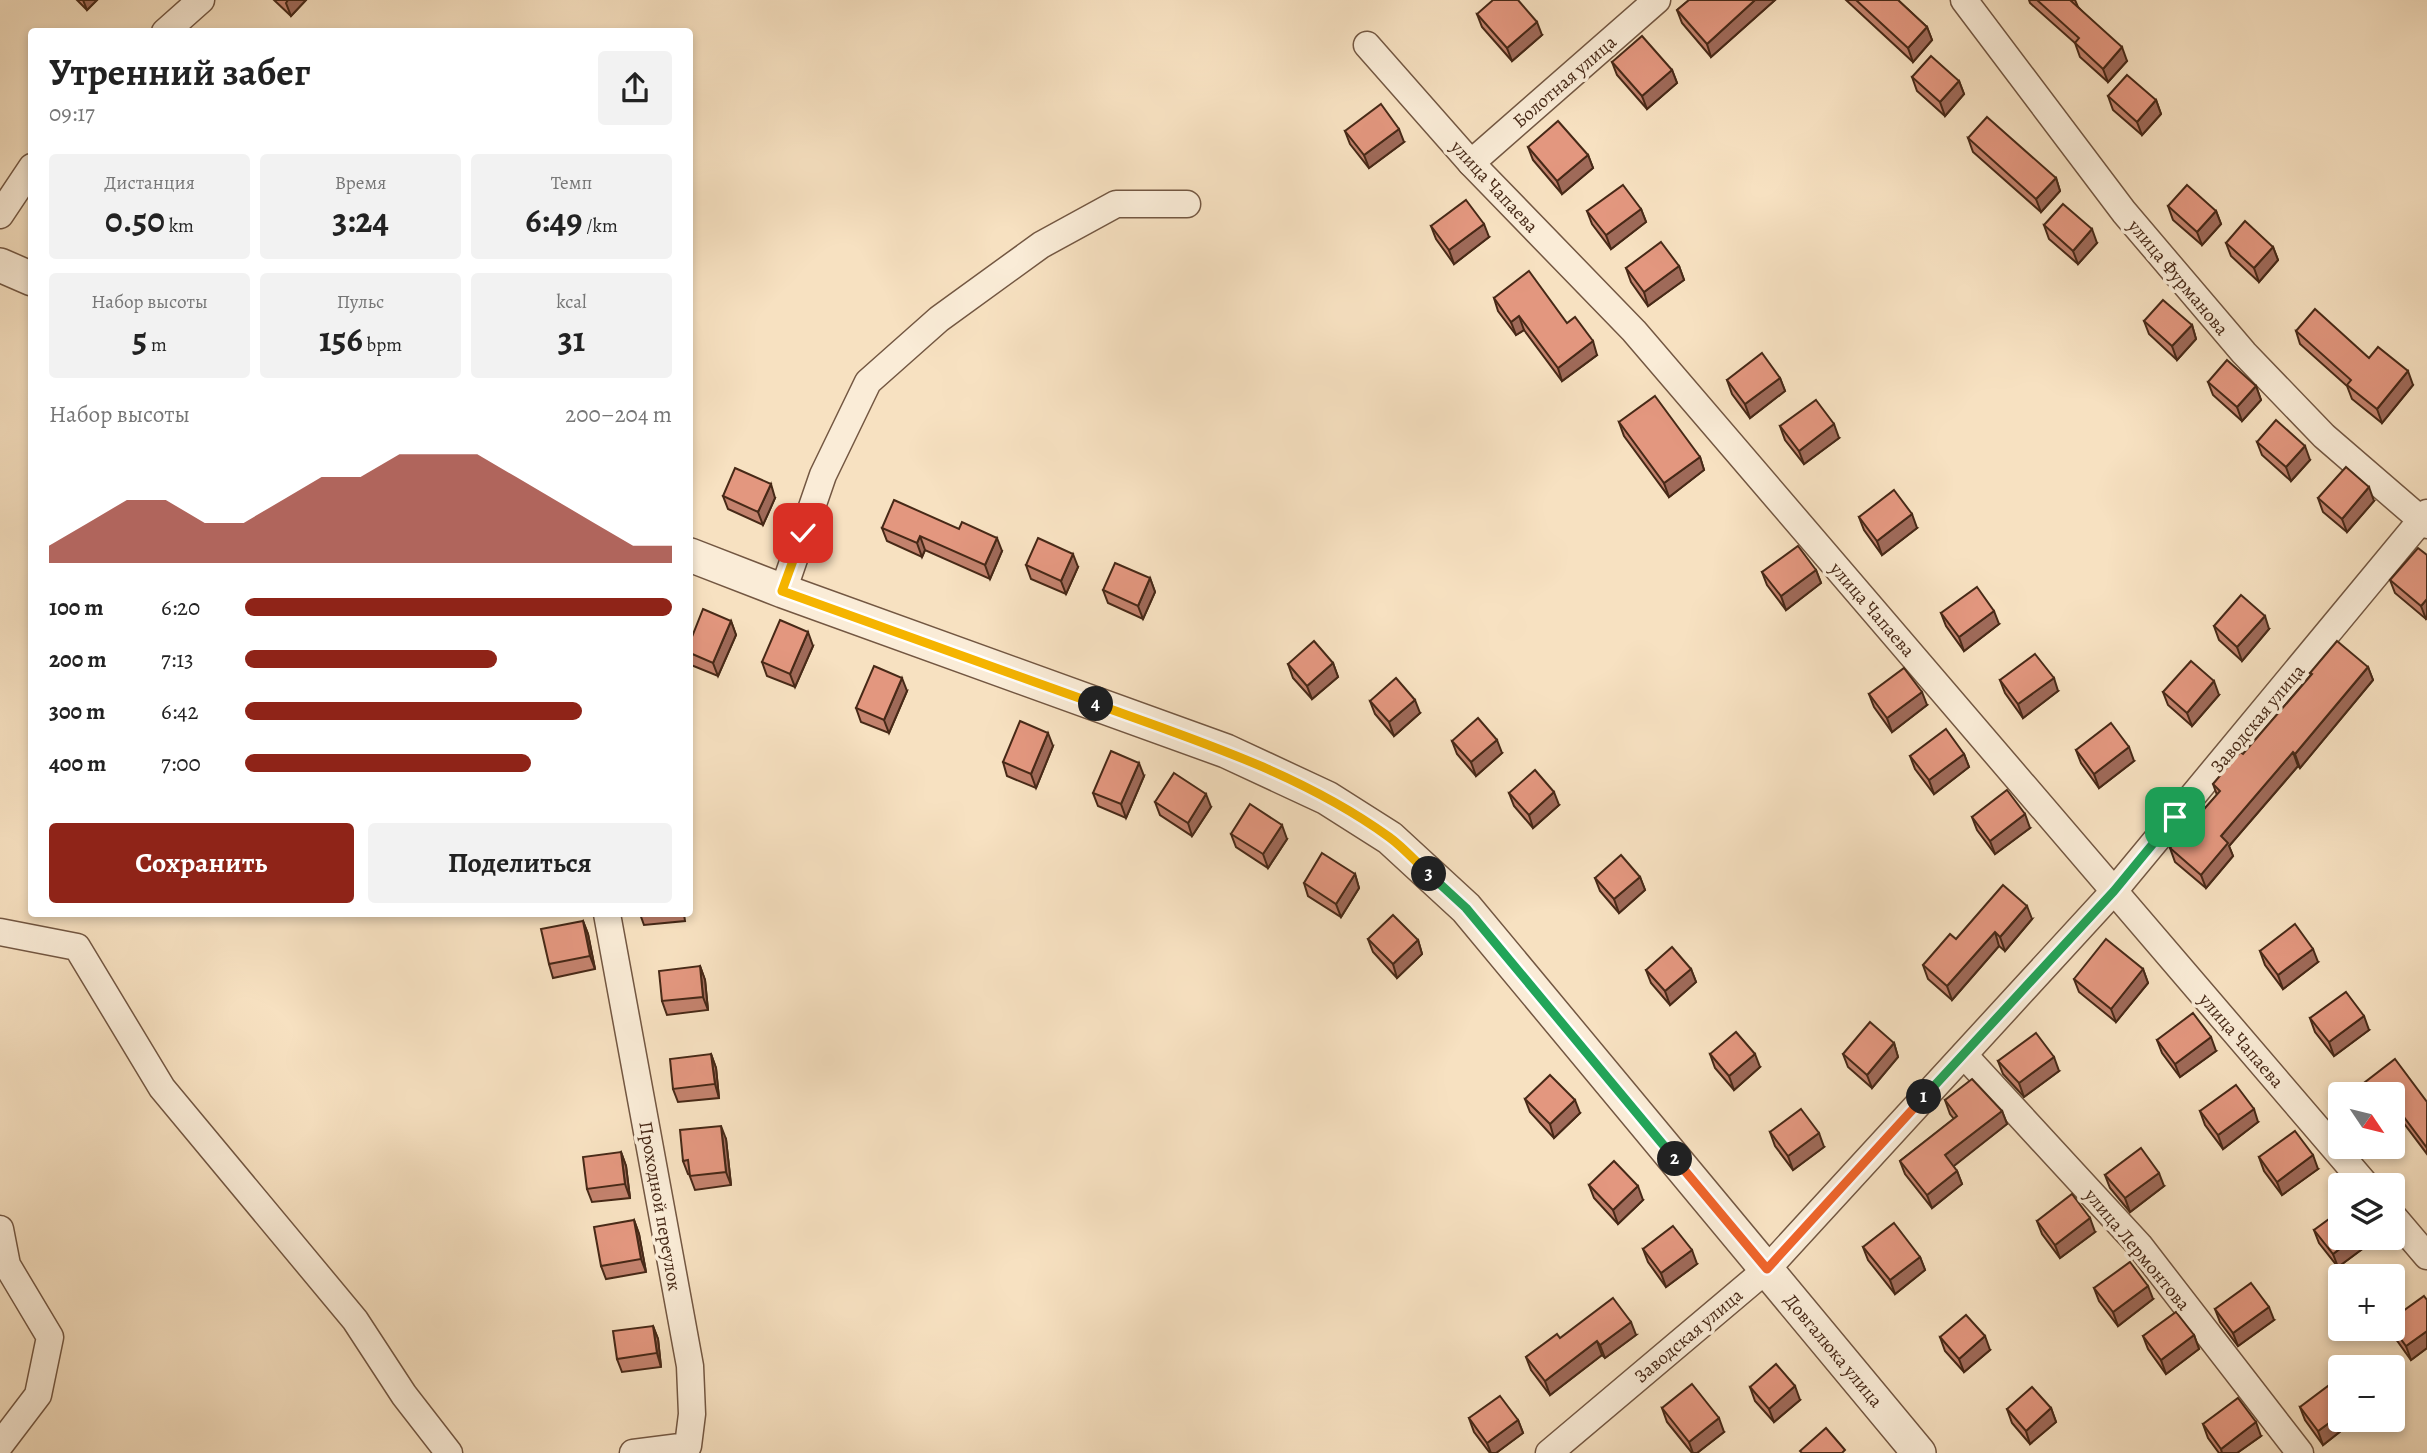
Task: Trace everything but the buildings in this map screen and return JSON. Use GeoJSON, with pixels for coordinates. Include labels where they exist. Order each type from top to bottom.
{"type":"FeatureCollection","features":[{"type":"Feature","properties":{"kind":"street"},"geometry":{"type":"LineString","coordinates":[[170,28],[201,0]]}},
{"type":"Feature","properties":{"kind":"street","name":"Болотная улица"},"geometry":{"type":"LineString","coordinates":[[1471,163],[1657,0]]}},
{"type":"Feature","properties":{"kind":"street","name":"улица Фурманова"},"geometry":{"type":"LineString","coordinates":[[1964,0],[2124,212],[2244,353],[2324,436],[2425,520]]}},
{"type":"Feature","properties":{"kind":"street","name":"улица Чапаева"},"geometry":{"type":"LineString","coordinates":[[1367,45],[1471,163],[1634,331],[2356,1173]]}},
{"type":"Feature","properties":{"kind":"street"},"geometry":{"type":"LineString","coordinates":[[0,215],[28,173]]}},
{"type":"Feature","properties":{"kind":"street"},"geometry":{"type":"LineString","coordinates":[[782,591],[823,475],[868,382],[939,318],[1041,245],[1116,204],[1187,204]]}},
{"type":"Feature","properties":{"kind":"street"},"geometry":{"type":"LineString","coordinates":[[0,265],[28,277]]}},
{"type":"Feature","properties":{"kind":"street","name":"Заводская улица"},"geometry":{"type":"LineString","coordinates":[[1549,1453],[1767,1269],[2114,891],[2425,520]]}},
{"type":"Feature","properties":{"kind":"street","name":"Довгалюка улица"},"geometry":{"type":"LineString","coordinates":[[693,556],[782,591],[1226,751],[1327,798],[1390,838],[1466,908],[1919,1453]]}},
{"type":"Feature","properties":{"kind":"street","name":"Проходной переулок"},"geometry":{"type":"LineString","coordinates":[[608,917],[690,1366],[692,1415],[688,1446],[634,1453]]}},
{"type":"Feature","properties":{"kind":"street"},"geometry":{"type":"LineString","coordinates":[[0,932],[77,947],[162,1088],[355,1320],[404,1395],[449,1453]]}},
{"type":"Feature","properties":{"kind":"street","name":"улица Лермонтова"},"geometry":{"type":"LineString","coordinates":[[1964,1055],[2139,1245],[2300,1453]]}},
{"type":"Feature","properties":{"kind":"street"},"geometry":{"type":"LineString","coordinates":[[0,1229],[7,1265],[50,1337],[38,1395],[0,1445]]}},
{"type":"Feature","properties":{"kind":"street"},"geometry":{"type":"LineString","coordinates":[[2405,1230],[2427,1256]]}},
{"type":"Feature","properties":{"kind":"route"},"geometry":{"type":"LineString","coordinates":[[803,533],[782,591],[1226,751],[1327,798],[1390,838],[1466,908],[1767,1269],[2114,891],[2175,817]]}}]}
